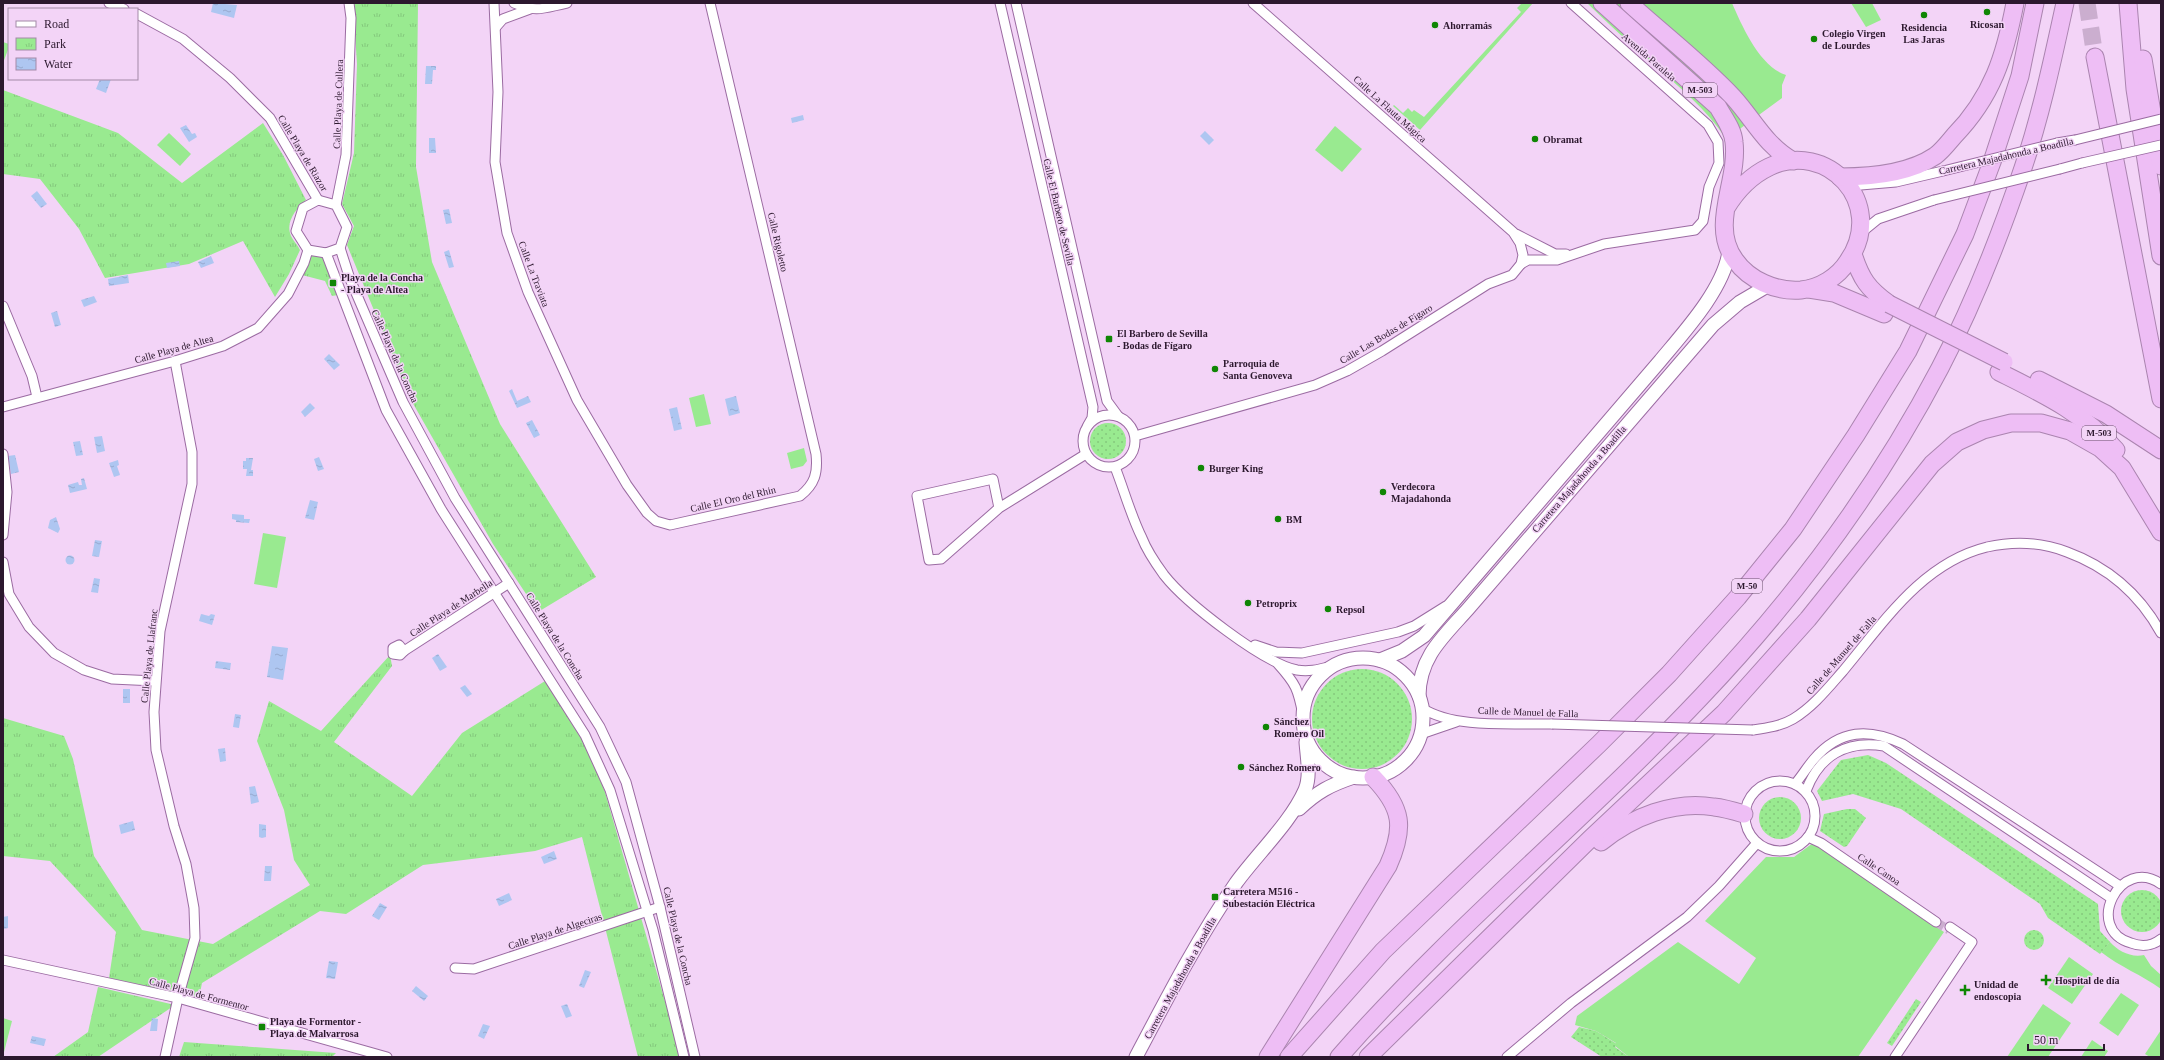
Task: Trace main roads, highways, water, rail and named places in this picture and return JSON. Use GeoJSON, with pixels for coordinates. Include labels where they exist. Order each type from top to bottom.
{"type":"FeatureCollection","features":[{"type":"Feature","properties":{"kind":"highway","name":"M-503"},"geometry":{"type":"LineString","coordinates":[[1602,3],[1718,107],[1729,126],[1734,141],[1735,161],[1726,208],[1724,231],[1729,252],[1744,270],[1769,285],[1790,290],[1809,289],[1834,293],[1887,309],[2002,367],[2106,414],[2161,450]]}},
{"type":"Feature","properties":{"kind":"highway","name":"M-503"},"geometry":{"type":"LineString","coordinates":[[1628,3],[1733,97],[1771,146],[1793,161]]}},
{"type":"Feature","properties":{"kind":"highway"},"geometry":{"type":"LineString","coordinates":[[1845,182],[1915,166],[1935,156],[1966,123],[1994,80],[2005,49],[2015,3]]}},
{"type":"Feature","properties":{"kind":"highway","name":"M-50"},"geometry":{"type":"LineString","coordinates":[[1289,1057],[1383,952],[1599,744],[1669,674],[1738,597],[1797,523],[1856,435],[1908,351],[1965,234],[1992,162],[2020,76],[2035,3]]}},
{"type":"Feature","properties":{"kind":"highway"},"geometry":{"type":"LineString","coordinates":[[1339,1057],[1416,974],[1633,767],[1702,696],[1764,627],[1825,552],[1864,497],[1896,447],[1941,367],[1995,243],[2024,166],[2048,82],[2065,3]]}},
{"type":"Feature","properties":{"kind":"highway"},"geometry":{"type":"LineString","coordinates":[[2128,3],[2135,89],[2161,256]]}},
{"type":"Feature","properties":{"kind":"highway"},"geometry":{"type":"LineString","coordinates":[[2133,3],[2161,166]]}},
{"type":"Feature","properties":{"kind":"highway"},"geometry":{"type":"LineString","coordinates":[[2095,57],[2161,399]]}},
{"type":"Feature","properties":{"kind":"highway","name":"M-503"},"geometry":{"type":"LineString","coordinates":[[1726,208],[1738,191],[1752,177],[1770,166],[1793,161],[1820,166],[1845,182],[1856,196],[1860,210],[1862,232],[1854,254],[1839,273],[1825,282],[1809,289]]}},
{"type":"Feature","properties":{"kind":"highway","name":"M-503"},"geometry":{"type":"LineString","coordinates":[[1854,254],[1864,282],[1875,293],[1887,309]]}},
{"type":"Feature","properties":{"kind":"highway","name":"M-503"},"geometry":{"type":"LineString","coordinates":[[2002,367],[2042,394],[2083,418],[2107,441],[2126,463],[2147,495],[2161,531]]}},
{"type":"Feature","properties":{"kind":"highway"},"geometry":{"type":"LineString","coordinates":[[1368,1057],[1590,839],[1671,764],[1758,677],[1835,587],[1916,482],[1932,464],[1958,442],[1983,430],[2011,423],[2041,423],[2070,431],[2100,448],[2122,468],[2161,531]]}},
{"type":"Feature","properties":{"kind":"highway"},"geometry":{"type":"LineString","coordinates":[[1268,1057],[1388,866],[1398,844],[1399,825],[1397,814],[1388,794],[1373,777]]}},
{"type":"Feature","properties":{"kind":"highway"},"geometry":{"type":"LineString","coordinates":[[1493,934],[1615,830],[1642,816],[1665,809],[1688,806],[1713,806],[1744,814]]}},
{"type":"Feature","properties":{"kind":"water"},"geometry":{"type":"Polygon","coordinates":[[[213,3],[237,5],[234,18],[211,12],[213,3]]]}},
{"type":"Feature","properties":{"kind":"water"},"geometry":{"type":"Polygon","coordinates":[[[426,66],[436,66],[436,70],[433,70],[432,84],[425,84],[426,66]]]}},
{"type":"Feature","properties":{"kind":"water"},"geometry":{"type":"Polygon","coordinates":[[[100,80],[111,80],[106,93],[96,89],[100,80]]]}},
{"type":"Feature","properties":{"kind":"water"},"geometry":{"type":"Polygon","coordinates":[[[803,115],[804,120],[792,123],[791,118],[803,115]]]}},
{"type":"Feature","properties":{"kind":"water"},"geometry":{"type":"Polygon","coordinates":[[[186,125],[192,134],[195,133],[197,137],[189,142],[180,128],[186,125]]]}},
{"type":"Feature","properties":{"kind":"water"},"geometry":{"type":"Polygon","coordinates":[[[1205,131],[1214,140],[1209,145],[1200,136],[1205,131]]]}},
{"type":"Feature","properties":{"kind":"water"},"geometry":{"type":"Polygon","coordinates":[[[429,138],[435,138],[436,153],[429,153],[429,138]]]}},
{"type":"Feature","properties":{"kind":"water"},"geometry":{"type":"Polygon","coordinates":[[[37,191],[47,204],[41,208],[31,196],[37,191]]]}},
{"type":"Feature","properties":{"kind":"water"},"geometry":{"type":"Polygon","coordinates":[[[449,209],[452,223],[446,224],[443,210],[449,209]]]}},
{"type":"Feature","properties":{"kind":"water"},"geometry":{"type":"Polygon","coordinates":[[[449,250],[454,267],[449,268],[444,252],[449,250]]]}},
{"type":"Feature","properties":{"kind":"water"},"geometry":{"type":"Polygon","coordinates":[[[211,256],[214,263],[201,268],[198,262],[211,256]]]}},
{"type":"Feature","properties":{"kind":"water"},"geometry":{"type":"Polygon","coordinates":[[[179,261],[180,266],[167,268],[166,263],[179,261]]]}},
{"type":"Feature","properties":{"kind":"water"},"geometry":{"type":"Polygon","coordinates":[[[128,275],[129,283],[109,286],[108,279],[128,275]]]}},
{"type":"Feature","properties":{"kind":"water"},"geometry":{"type":"Polygon","coordinates":[[[94,296],[97,302],[84,307],[81,300],[94,296]]]}},
{"type":"Feature","properties":{"kind":"water"},"geometry":{"type":"Polygon","coordinates":[[[57,311],[61,325],[55,327],[51,313],[57,311]]]}},
{"type":"Feature","properties":{"kind":"water"},"geometry":{"type":"Polygon","coordinates":[[[329,354],[340,365],[334,370],[324,359],[329,354]]]}},
{"type":"Feature","properties":{"kind":"water"},"geometry":{"type":"Polygon","coordinates":[[[512,389],[517,401],[528,396],[531,402],[517,408],[509,391],[512,389]]]}},
{"type":"Feature","properties":{"kind":"water"},"geometry":{"type":"Polygon","coordinates":[[[736,396],[740,413],[729,416],[725,399],[736,396]]]}},
{"type":"Feature","properties":{"kind":"water"},"geometry":{"type":"Polygon","coordinates":[[[310,403],[315,408],[305,417],[301,412],[310,403]]]}},
{"type":"Feature","properties":{"kind":"water"},"geometry":{"type":"Polygon","coordinates":[[[677,407],[682,429],[674,431],[669,409],[677,407]]]}},
{"type":"Feature","properties":{"kind":"water"},"geometry":{"type":"Polygon","coordinates":[[[532,420],[540,435],[534,438],[526,423],[532,420]]]}},
{"type":"Feature","properties":{"kind":"water"},"geometry":{"type":"Polygon","coordinates":[[[102,436],[105,451],[97,453],[94,437],[102,436]]]}},
{"type":"Feature","properties":{"kind":"water"},"geometry":{"type":"Polygon","coordinates":[[[80,441],[83,455],[76,456],[73,442],[80,441]]]}},
{"type":"Feature","properties":{"kind":"water"},"geometry":{"type":"Polygon","coordinates":[[[15,455],[19,472],[11,474],[8,456],[15,455]]]}},
{"type":"Feature","properties":{"kind":"water"},"geometry":{"type":"Polygon","coordinates":[[[319,457],[324,469],[318,471],[314,459],[319,457]]]}},
{"type":"Feature","properties":{"kind":"water"},"geometry":{"type":"Polygon","coordinates":[[[246,458],[253,458],[251,470],[253,470],[253,476],[246,476],[247,469],[243,469],[243,461],[246,461],[246,458]]]}},
{"type":"Feature","properties":{"kind":"water"},"geometry":{"type":"Polygon","coordinates":[[[118,460],[119,465],[117,466],[120,475],[114,477],[109,463],[118,460]]]}},
{"type":"Feature","properties":{"kind":"water"},"geometry":{"type":"Polygon","coordinates":[[[84,478],[87,489],[70,493],[68,485],[78,482],[79,485],[82,485],[81,479],[84,478]]]}},
{"type":"Feature","properties":{"kind":"water"},"geometry":{"type":"Polygon","coordinates":[[[310,500],[318,502],[314,520],[305,518],[310,500]]]}},
{"type":"Feature","properties":{"kind":"water"},"geometry":{"type":"Polygon","coordinates":[[[232,514],[244,515],[244,519],[250,519],[249,523],[236,522],[236,520],[232,519],[232,514]]]}},
{"type":"Feature","properties":{"kind":"water"},"geometry":{"type":"Polygon","coordinates":[[[56,517],[60,529],[58,533],[48,528],[50,520],[56,517]]]}},
{"type":"Feature","properties":{"kind":"water"},"geometry":{"type":"Polygon","coordinates":[[[95,540],[102,541],[99,557],[92,556],[95,540]]]}},
{"type":"Feature","properties":{"kind":"water"},"geometry":{"type":"Polygon","coordinates":[[[68,556],[72,556],[74,560],[72,564],[68,564],[66,562],[66,558],[68,556]]]}},
{"type":"Feature","properties":{"kind":"water"},"geometry":{"type":"Polygon","coordinates":[[[94,578],[100,579],[98,593],[91,592],[94,578]]]}},
{"type":"Feature","properties":{"kind":"water"},"geometry":{"type":"Polygon","coordinates":[[[201,614],[209,616],[211,614],[215,615],[212,625],[199,621],[201,614]]]}},
{"type":"Feature","properties":{"kind":"water"},"geometry":{"type":"Polygon","coordinates":[[[272,646],[288,648],[283,680],[267,677],[272,646]]]}},
{"type":"Feature","properties":{"kind":"water"},"geometry":{"type":"Polygon","coordinates":[[[438,654],[447,667],[440,671],[432,658],[438,654]]]}},
{"type":"Feature","properties":{"kind":"water"},"geometry":{"type":"Polygon","coordinates":[[[216,661],[231,663],[230,670],[215,668],[216,661]]]}},
{"type":"Feature","properties":{"kind":"water"},"geometry":{"type":"Polygon","coordinates":[[[465,685],[472,694],[467,697],[460,688],[465,685]]]}},
{"type":"Feature","properties":{"kind":"water"},"geometry":{"type":"Polygon","coordinates":[[[123,689],[130,689],[130,703],[123,703],[123,689]]]}},
{"type":"Feature","properties":{"kind":"water"},"geometry":{"type":"Polygon","coordinates":[[[235,714],[241,715],[239,728],[233,727],[235,714]]]}},
{"type":"Feature","properties":{"kind":"water"},"geometry":{"type":"Polygon","coordinates":[[[225,748],[226,761],[220,762],[218,749],[225,748]]]}},
{"type":"Feature","properties":{"kind":"water"},"geometry":{"type":"Polygon","coordinates":[[[255,786],[259,802],[251,804],[249,787],[255,786]]]}},
{"type":"Feature","properties":{"kind":"water"},"geometry":{"type":"Polygon","coordinates":[[[133,821],[135,830],[121,834],[119,825],[133,821]]]}},
{"type":"Feature","properties":{"kind":"water"},"geometry":{"type":"Polygon","coordinates":[[[259,824],[266,825],[266,837],[259,837],[259,824]]]}},
{"type":"Feature","properties":{"kind":"water"},"geometry":{"type":"Polygon","coordinates":[[[554,851],[557,859],[544,864],[541,857],[554,851]]]}},
{"type":"Feature","properties":{"kind":"water"},"geometry":{"type":"Polygon","coordinates":[[[265,866],[272,866],[271,881],[264,881],[265,866]]]}},
{"type":"Feature","properties":{"kind":"water"},"geometry":{"type":"Polygon","coordinates":[[[509,893],[512,900],[499,906],[496,899],[509,893]]]}},
{"type":"Feature","properties":{"kind":"water"},"geometry":{"type":"Polygon","coordinates":[[[380,903],[387,907],[379,920],[372,916],[380,903]]]}},
{"type":"Feature","properties":{"kind":"water"},"geometry":{"type":"Polygon","coordinates":[[[8,916],[8,928],[3,929],[3,917],[8,916]]]}},
{"type":"Feature","properties":{"kind":"water"},"geometry":{"type":"Polygon","coordinates":[[[329,961],[338,962],[335,979],[326,978],[329,961]]]}},
{"type":"Feature","properties":{"kind":"water"},"geometry":{"type":"Polygon","coordinates":[[[585,970],[591,972],[584,988],[579,986],[585,970]]]}},
{"type":"Feature","properties":{"kind":"water"},"geometry":{"type":"Polygon","coordinates":[[[416,986],[428,996],[424,1001],[412,991],[416,986]]]}},
{"type":"Feature","properties":{"kind":"water"},"geometry":{"type":"Polygon","coordinates":[[[567,1004],[572,1016],[566,1018],[561,1006],[567,1004]]]}},
{"type":"Feature","properties":{"kind":"water"},"geometry":{"type":"Polygon","coordinates":[[[152,1018],[158,1019],[157,1031],[150,1031],[152,1018]]]}},
{"type":"Feature","properties":{"kind":"water"},"geometry":{"type":"Polygon","coordinates":[[[483,1024],[490,1026],[484,1039],[478,1036],[483,1024]]]}},
{"type":"Feature","properties":{"kind":"water"},"geometry":{"type":"Polygon","coordinates":[[[32,1036],[46,1039],[44,1046],[30,1043],[32,1036]]]}},
{"type":"Feature","properties":{"kind":"tunnel"},"geometry":{"type":"LineString","coordinates":[[2087,3],[2095,57]]}},
{"type":"Feature","properties":{"kind":"tunnel"},"geometry":{"type":"LineString","coordinates":[[1936,922],[1949,930]]}},
{"type":"Feature","properties":{"kind":"place","name":"Ricosan"},"geometry":{"type":"Point","coordinates":[1987,12]}},
{"type":"Feature","properties":{"kind":"place","name":"Residencia Las Jaras"},"geometry":{"type":"Point","coordinates":[1924,15]}},
{"type":"Feature","properties":{"kind":"place","name":"Ahorramás"},"geometry":{"type":"Point","coordinates":[1435,25]}},
{"type":"Feature","properties":{"kind":"place","name":"Colegio Virgen de Lourdes"},"geometry":{"type":"Point","coordinates":[1814,39]}},
{"type":"Feature","properties":{"kind":"place","name":"Obramat"},"geometry":{"type":"Point","coordinates":[1535,139]}},
{"type":"Feature","properties":{"kind":"place","name":"Playa de la Concha - Playa de Altea"},"geometry":{"type":"Point","coordinates":[333,283]}},
{"type":"Feature","properties":{"kind":"place","name":"El Barbero de Sevilla - Bodas de Fígaro"},"geometry":{"type":"Point","coordinates":[1109,339]}},
{"type":"Feature","properties":{"kind":"place","name":"Parroquia de Santa Genoveva"},"geometry":{"type":"Point","coordinates":[1215,369]}},
{"type":"Feature","properties":{"kind":"place","name":"Burger King"},"geometry":{"type":"Point","coordinates":[1201,468]}},
{"type":"Feature","properties":{"kind":"place","name":"Verdecora Majadahonda"},"geometry":{"type":"Point","coordinates":[1383,492]}},
{"type":"Feature","properties":{"kind":"place","name":"BM"},"geometry":{"type":"Point","coordinates":[1278,519]}},
{"type":"Feature","properties":{"kind":"place","name":"Petroprix"},"geometry":{"type":"Point","coordinates":[1248,603]}},
{"type":"Feature","properties":{"kind":"place","name":"Repsol"},"geometry":{"type":"Point","coordinates":[1328,609]}},
{"type":"Feature","properties":{"kind":"place","name":"Sánchez Romero Oil"},"geometry":{"type":"Point","coordinates":[1266,727]}},
{"type":"Feature","properties":{"kind":"place","name":"Sánchez Romero"},"geometry":{"type":"Point","coordinates":[1241,767]}},
{"type":"Feature","properties":{"kind":"place","name":"Carretera M516 - Subestación Eléctrica"},"geometry":{"type":"Point","coordinates":[1215,897]}},
{"type":"Feature","properties":{"kind":"place","name":"Hospital de día"},"geometry":{"type":"Point","coordinates":[2046,980]}},
{"type":"Feature","properties":{"kind":"place","name":"Unidad de endoscopia"},"geometry":{"type":"Point","coordinates":[1965,990]}},
{"type":"Feature","properties":{"kind":"place","name":"Playa de Formentor - Playa de Malvarrosa"},"geometry":{"type":"Point","coordinates":[262,1027]}}]}
